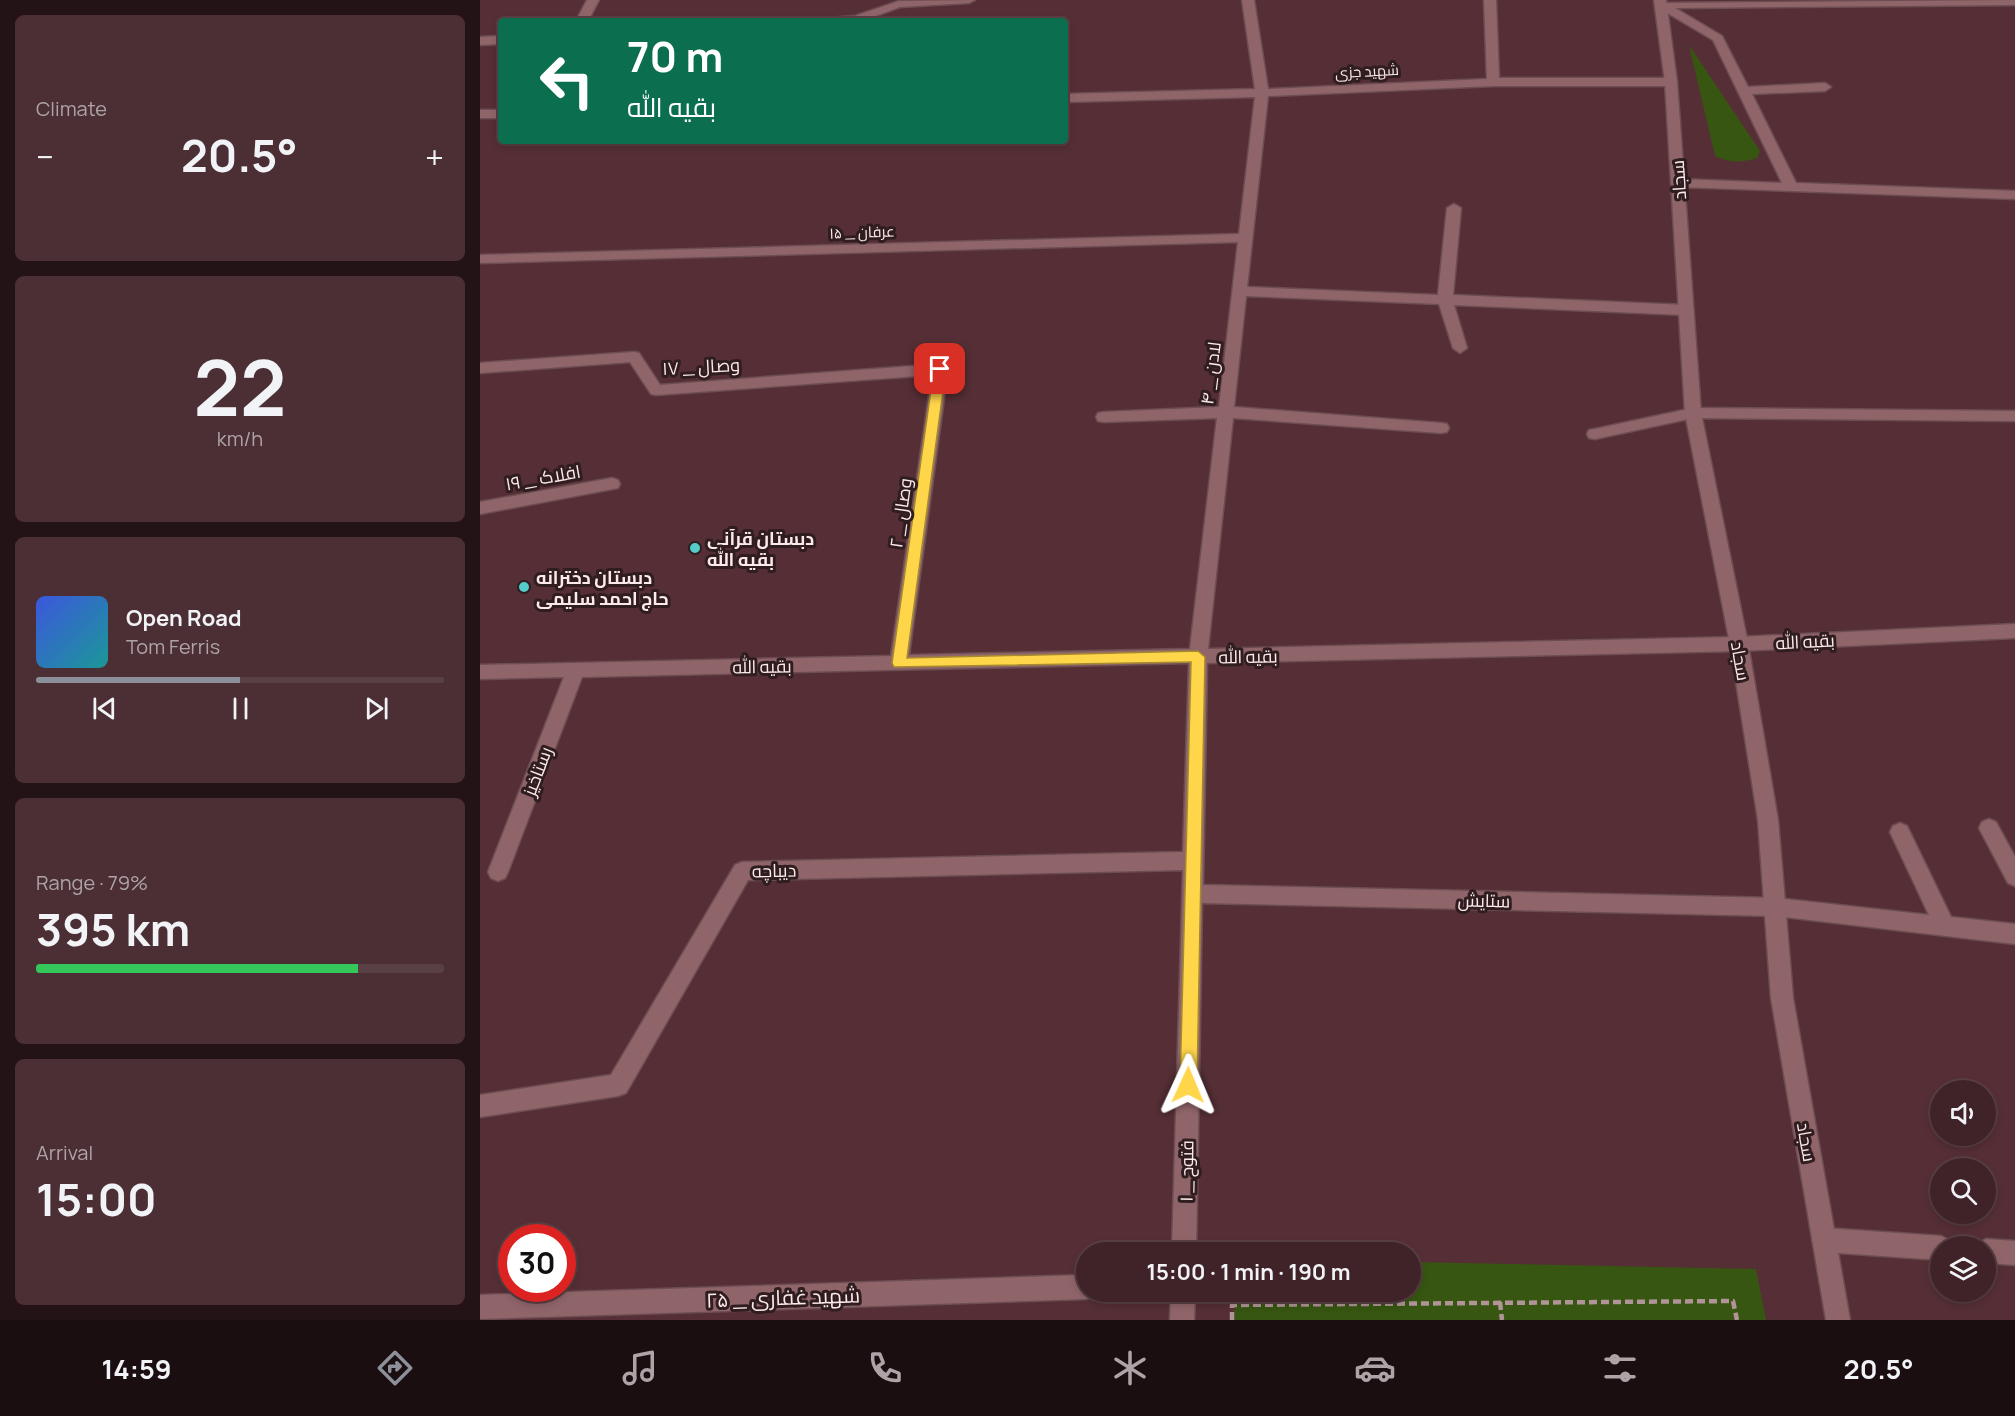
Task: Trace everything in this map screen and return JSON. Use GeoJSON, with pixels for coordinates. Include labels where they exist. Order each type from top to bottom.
{"type":"FeatureCollection","features":[{"type":"Feature","properties":{"kind":"street"},"geometry":{"type":"LineString","coordinates":[[584,18],[593,0]]}},
{"type":"Feature","properties":{"kind":"street"},"geometry":{"type":"LineString","coordinates":[[860,18],[899,4],[969,0]]}},
{"type":"Feature","properties":{"kind":"street","name":"لادن _ ۴"},"geometry":{"type":"LineString","coordinates":[[1198,657],[1262,93],[1248,0]]}},
{"type":"Feature","properties":{"kind":"street"},"geometry":{"type":"LineString","coordinates":[[1490,0],[1493,81]]}},
{"type":"Feature","properties":{"kind":"street"},"geometry":{"type":"LineString","coordinates":[[1661,3],[2015,2]]}},
{"type":"Feature","properties":{"kind":"street"},"geometry":{"type":"LineString","coordinates":[[1661,3],[1718,38],[1791,187]]}},
{"type":"Feature","properties":{"kind":"street","name":"سجاد"},"geometry":{"type":"LineString","coordinates":[[1661,3],[1671,82],[1679,183],[1693,413],[1739,644],[1768,820],[1782,998],[1838,1320]]}},
{"type":"Feature","properties":{"kind":"street"},"geometry":{"type":"LineString","coordinates":[[480,41],[498,40]]}},
{"type":"Feature","properties":{"kind":"street","name":"شهید جزی"},"geometry":{"type":"LineString","coordinates":[[1068,98],[1262,93],[1493,81],[1671,82]]}},
{"type":"Feature","properties":{"kind":"street"},"geometry":{"type":"LineString","coordinates":[[1744,91],[1825,87]]}},
{"type":"Feature","properties":{"kind":"street"},"geometry":{"type":"LineString","coordinates":[[480,114],[498,114]]}},
{"type":"Feature","properties":{"kind":"street"},"geometry":{"type":"LineString","coordinates":[[1679,183],[2015,195]]}},
{"type":"Feature","properties":{"kind":"street"},"geometry":{"type":"LineString","coordinates":[[1454,207],[1444,300],[1460,348]]}},
{"type":"Feature","properties":{"kind":"street","name":"عرفان _ ۱۵"},"geometry":{"type":"LineString","coordinates":[[480,259],[1245,237]]}},
{"type":"Feature","properties":{"kind":"street"},"geometry":{"type":"LineString","coordinates":[[1239,291],[1686,310]]}},
{"type":"Feature","properties":{"kind":"street","name":"وصال _ ۱۷"},"geometry":{"type":"LineString","coordinates":[[480,368],[634,357],[656,390],[940,369]]}},
{"type":"Feature","properties":{"kind":"street","name":"وصال _ ۲"},"geometry":{"type":"LineString","coordinates":[[899,663],[940,369]]}},
{"type":"Feature","properties":{"kind":"street"},"geometry":{"type":"LineString","coordinates":[[1104,417],[1226,412],[1441,428]]}},
{"type":"Feature","properties":{"kind":"street"},"geometry":{"type":"LineString","coordinates":[[1595,434],[1693,413],[2015,416]]}},
{"type":"Feature","properties":{"kind":"street","name":"افلاک _ ۱۹"},"geometry":{"type":"LineString","coordinates":[[480,508],[612,484]]}},
{"type":"Feature","properties":{"kind":"street","name":"بقیه الله"},"geometry":{"type":"LineString","coordinates":[[480,672],[1739,644],[2015,631]]}},
{"type":"Feature","properties":{"kind":"street","name":"فتوح _ ۱"},"geometry":{"type":"LineString","coordinates":[[1184,1242],[1198,657]]}},
{"type":"Feature","properties":{"kind":"street","name":"رستاخیز"},"geometry":{"type":"LineString","coordinates":[[498,872],[576,670]]}},
{"type":"Feature","properties":{"kind":"street"},"geometry":{"type":"LineString","coordinates":[[1989,828],[2015,877]]}},
{"type":"Feature","properties":{"kind":"street"},"geometry":{"type":"LineString","coordinates":[[1900,832],[1945,926]]}},
{"type":"Feature","properties":{"kind":"street","name":"دیباچه"},"geometry":{"type":"LineString","coordinates":[[480,1106],[618,1085],[742,871],[1193,861]]}},
{"type":"Feature","properties":{"kind":"street","name":"ستایش"},"geometry":{"type":"LineString","coordinates":[[1193,894],[1775,907],[2015,934]]}},
{"type":"Feature","properties":{"kind":"street"},"geometry":{"type":"LineString","coordinates":[[1824,1240],[1930,1247]]}},
{"type":"Feature","properties":{"kind":"street"},"geometry":{"type":"LineString","coordinates":[[1996,1252],[2015,1254]]}},
{"type":"Feature","properties":{"kind":"street","name":"شهید غفاری _ ۲۵"},"geometry":{"type":"LineString","coordinates":[[480,1307],[1076,1287]]}},
{"type":"Feature","properties":{"kind":"street"},"geometry":{"type":"LineString","coordinates":[[1182,1320],[1183,1302]]}},
{"type":"Feature","properties":{"kind":"path"},"geometry":{"type":"LineString","coordinates":[[1232,1320],[1232,1305],[1733,1300],[1737,1320]]}},
{"type":"Feature","properties":{"kind":"path"},"geometry":{"type":"LineString","coordinates":[[1500,1302],[1502,1320]]}},
{"type":"Feature","properties":{"kind":"green space"},"geometry":{"type":"Polygon","coordinates":[[[1689,45],[1760,151],[1757,158],[1736,162],[1715,156],[1689,45]]]}},
{"type":"Feature","properties":{"kind":"green space"},"geometry":{"type":"Polygon","coordinates":[[[1421,1262],[1756,1269],[1766,1320],[1234,1320],[1235,1302],[1421,1302],[1421,1262]]]}},
{"type":"Feature","properties":{"kind":"place","name":"دبستان قرآنی بقیه الله"},"geometry":{"type":"Point","coordinates":[695,548]}},
{"type":"Feature","properties":{"kind":"place","name":"دبستان دخترانه حاج احمد سلیمی"},"geometry":{"type":"Point","coordinates":[524,587]}},
{"type":"Feature","properties":{"kind":"route"},"geometry":{"type":"LineString","coordinates":[[940,369],[899,663],[1198,657],[1188,1085]]}}]}
